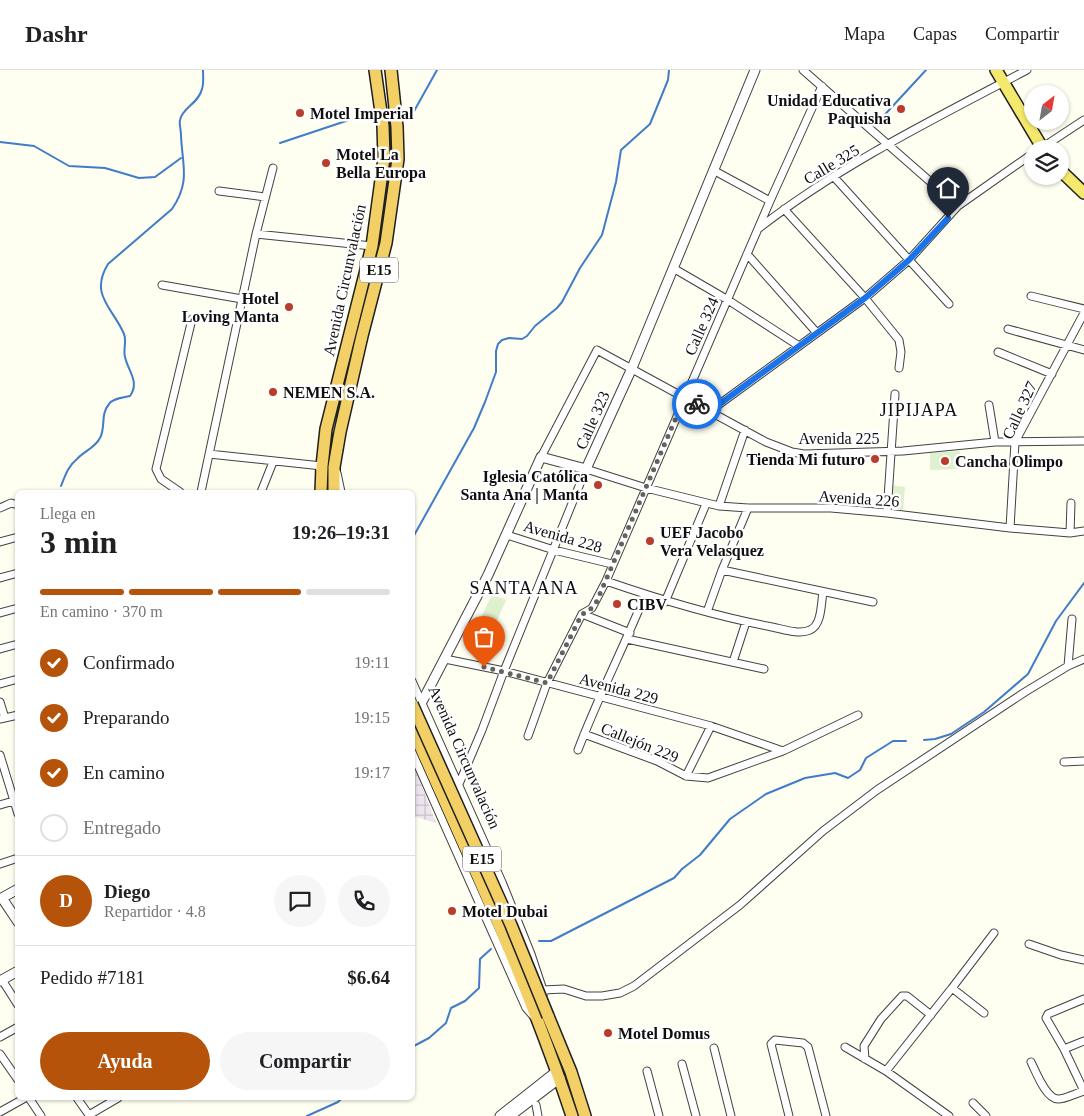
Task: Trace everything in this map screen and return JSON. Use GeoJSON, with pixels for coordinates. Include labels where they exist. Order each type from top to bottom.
{"type":"FeatureCollection","features":[{"type":"Feature","properties":{"kind":"highway","name":"Avenida Circunvalación"},"geometry":{"type":"LineString","coordinates":[[321,490],[326,430],[372,246],[384,158],[383,126],[375,70]]}},
{"type":"Feature","properties":{"kind":"highway","name":"Avenida Circunvalación"},"geometry":{"type":"LineString","coordinates":[[334,490],[334,467],[340,432],[386,243],[398,159],[391,70]]}},
{"type":"Feature","properties":{"kind":"highway"},"geometry":{"type":"LineString","coordinates":[[368,262],[380,264]]}},
{"type":"Feature","properties":{"kind":"highway","name":"Avenida Circunvalación"},"geometry":{"type":"LineString","coordinates":[[418,703],[511,925],[543,1018],[558,1075],[572,1116]]}},
{"type":"Feature","properties":{"kind":"highway","name":"Avenida Circunvalación"},"geometry":{"type":"LineString","coordinates":[[415,735],[543,1018],[571,1072],[586,1116]]}},
{"type":"Feature","properties":{"kind":"main road"},"geometry":{"type":"LineString","coordinates":[[996,70],[1033,140]]}},
{"type":"Feature","properties":{"kind":"main road"},"geometry":{"type":"LineString","coordinates":[[1069,179],[1084,194]]}},
{"type":"Feature","properties":{"kind":"street","name":"Calle 323"},"geometry":{"type":"LineString","coordinates":[[459,784],[586,469],[632,368],[755,70]]}},
{"type":"Feature","properties":{"kind":"street"},"geometry":{"type":"LineString","coordinates":[[803,70],[958,206]]}},
{"type":"Feature","properties":{"kind":"street","name":"Calle 325"},"geometry":{"type":"LineString","coordinates":[[758,230],[784,209],[834,177],[888,145],[1027,70]]}},
{"type":"Feature","properties":{"kind":"street","name":"Calle 324"},"geometry":{"type":"LineString","coordinates":[[528,736],[547,683],[582,614],[592,608],[606,581],[770,201],[822,86]]}},
{"type":"Feature","properties":{"kind":"street"},"geometry":{"type":"LineString","coordinates":[[1054,140],[1084,120]]}},
{"type":"Feature","properties":{"kind":"street"},"geometry":{"type":"LineString","coordinates":[[710,411],[865,298],[909,260],[958,206],[1024,160]]}},
{"type":"Feature","properties":{"kind":"street"},"geometry":{"type":"LineString","coordinates":[[201,490],[256,234],[273,168]]}},
{"type":"Feature","properties":{"kind":"street"},"geometry":{"type":"LineString","coordinates":[[713,170],[770,201]]}},
{"type":"Feature","properties":{"kind":"street"},"geometry":{"type":"LineString","coordinates":[[834,177],[949,304]]}},
{"type":"Feature","properties":{"kind":"street"},"geometry":{"type":"LineString","coordinates":[[219,191],[265,197]]}},
{"type":"Feature","properties":{"kind":"street"},"geometry":{"type":"LineString","coordinates":[[784,209],[865,298],[899,340],[901,352],[899,368]]}},
{"type":"Feature","properties":{"kind":"street"},"geometry":{"type":"LineString","coordinates":[[256,234],[372,246]]}},
{"type":"Feature","properties":{"kind":"street"},"geometry":{"type":"LineString","coordinates":[[747,254],[816,333]]}},
{"type":"Feature","properties":{"kind":"street"},"geometry":{"type":"LineString","coordinates":[[673,268],[728,300],[799,346]]}},
{"type":"Feature","properties":{"kind":"street"},"geometry":{"type":"LineString","coordinates":[[162,285],[242,298]]}},
{"type":"Feature","properties":{"kind":"street"},"geometry":{"type":"LineString","coordinates":[[1032,296],[1084,309]]}},
{"type":"Feature","properties":{"kind":"street","name":"Calle 327"},"geometry":{"type":"LineString","coordinates":[[1010,528],[1016,442],[1084,313]]}},
{"type":"Feature","properties":{"kind":"street"},"geometry":{"type":"LineString","coordinates":[[177,490],[161,479],[156,469],[192,319]]}},
{"type":"Feature","properties":{"kind":"street"},"geometry":{"type":"LineString","coordinates":[[1008,329],[1066,347],[1084,350]]}},
{"type":"Feature","properties":{"kind":"street","name":"Avenida 225"},"geometry":{"type":"LineString","coordinates":[[541,457],[597,350],[745,430],[792,452],[804,454],[892,452],[996,442],[1084,441]]}},
{"type":"Feature","properties":{"kind":"street"},"geometry":{"type":"LineString","coordinates":[[998,352],[1052,374]]}},
{"type":"Feature","properties":{"kind":"street"},"geometry":{"type":"LineString","coordinates":[[887,513],[895,394]]}},
{"type":"Feature","properties":{"kind":"street"},"geometry":{"type":"LineString","coordinates":[[989,405],[996,442]]}},
{"type":"Feature","properties":{"kind":"street"},"geometry":{"type":"LineString","coordinates":[[719,506],[745,430]]}},
{"type":"Feature","properties":{"kind":"street"},"geometry":{"type":"LineString","coordinates":[[208,454],[322,466]]}},
{"type":"Feature","properties":{"kind":"street"},"geometry":{"type":"LineString","coordinates":[[418,703],[446,659],[488,575],[541,457],[586,469]]}},
{"type":"Feature","properties":{"kind":"street"},"geometry":{"type":"LineString","coordinates":[[262,490],[274,462]]}},
{"type":"Feature","properties":{"kind":"street","name":"Avenida Circunvalación"},"geometry":{"type":"LineString","coordinates":[[316,490],[318,473],[322,466]]}},
{"type":"Feature","properties":{"kind":"street","name":"Avenida Circunvalación"},"geometry":{"type":"LineString","coordinates":[[334,467],[340,482],[341,490]]}},
{"type":"Feature","properties":{"kind":"street","name":"Avenida 226"},"geometry":{"type":"LineString","coordinates":[[586,469],[646,488],[719,506],[831,508],[1010,528],[1070,533],[1084,532]]}},
{"type":"Feature","properties":{"kind":"street"},"geometry":{"type":"LineString","coordinates":[[1070,533],[1071,503]]}},
{"type":"Feature","properties":{"kind":"street"},"geometry":{"type":"LineString","coordinates":[[0,508],[14,504]]}},
{"type":"Feature","properties":{"kind":"street"},"geometry":{"type":"LineString","coordinates":[[665,602],[706,504]]}},
{"type":"Feature","properties":{"kind":"street"},"geometry":{"type":"LineString","coordinates":[[707,612],[748,508]]}},
{"type":"Feature","properties":{"kind":"street","name":"Avenida 228"},"geometry":{"type":"LineString","coordinates":[[507,535],[554,550],[612,564]]}},
{"type":"Feature","properties":{"kind":"street"},"geometry":{"type":"LineString","coordinates":[[0,542],[15,538]]}},
{"type":"Feature","properties":{"kind":"street"},"geometry":{"type":"LineString","coordinates":[[722,570],[873,602]]}},
{"type":"Feature","properties":{"kind":"street"},"geometry":{"type":"LineString","coordinates":[[0,578],[15,574]]}},
{"type":"Feature","properties":{"kind":"street"},"geometry":{"type":"LineString","coordinates":[[606,581],[665,602],[746,622],[797,632],[808,631],[818,623],[823,592]]}},
{"type":"Feature","properties":{"kind":"street"},"geometry":{"type":"LineString","coordinates":[[578,750],[645,594]]}},
{"type":"Feature","properties":{"kind":"street"},"geometry":{"type":"LineString","coordinates":[[0,613],[15,609]]}},
{"type":"Feature","properties":{"kind":"street"},"geometry":{"type":"LineString","coordinates":[[582,614],[628,636],[764,669]]}},
{"type":"Feature","properties":{"kind":"street"},"geometry":{"type":"LineString","coordinates":[[1068,666],[1072,619]]}},
{"type":"Feature","properties":{"kind":"street"},"geometry":{"type":"LineString","coordinates":[[734,662],[746,622]]}},
{"type":"Feature","properties":{"kind":"street"},"geometry":{"type":"LineString","coordinates":[[0,649],[15,645]]}},
{"type":"Feature","properties":{"kind":"street","name":"Avenida 229"},"geometry":{"type":"LineString","coordinates":[[446,659],[600,696],[711,726],[784,751]]}},
{"type":"Feature","properties":{"kind":"street"},"geometry":{"type":"LineString","coordinates":[[543,990],[564,989],[586,996],[602,996],[620,993],[634,986],[740,905],[823,831],[877,790],[960,734],[1068,666],[1084,659]]}},
{"type":"Feature","properties":{"kind":"street"},"geometry":{"type":"LineString","coordinates":[[0,684],[15,680]]}},
{"type":"Feature","properties":{"kind":"street"},"geometry":{"type":"LineString","coordinates":[[0,702],[3,719]]}},
{"type":"Feature","properties":{"kind":"street","name":"Avenida Circunvalación"},"geometry":{"type":"LineString","coordinates":[[418,703],[459,784],[531,954],[543,990],[543,1018]]}},
{"type":"Feature","properties":{"kind":"street"},"geometry":{"type":"LineString","coordinates":[[711,726],[686,776],[708,778],[784,751],[858,715]]}},
{"type":"Feature","properties":{"kind":"street","name":"Callejón 229"},"geometry":{"type":"LineString","coordinates":[[584,734],[652,759],[686,776]]}},
{"type":"Feature","properties":{"kind":"street"},"geometry":{"type":"LineString","coordinates":[[0,755],[15,798]]}},
{"type":"Feature","properties":{"kind":"street","name":"Avenida Circunvalación"},"geometry":{"type":"LineString","coordinates":[[415,759],[526,1008],[543,1018]]}},
{"type":"Feature","properties":{"kind":"street"},"geometry":{"type":"LineString","coordinates":[[1064,762],[1084,761]]}},
{"type":"Feature","properties":{"kind":"street"},"geometry":{"type":"LineString","coordinates":[[0,805],[15,801]]}},
{"type":"Feature","properties":{"kind":"street"},"geometry":{"type":"LineString","coordinates":[[0,864],[15,859]]}},
{"type":"Feature","properties":{"kind":"street"},"geometry":{"type":"LineString","coordinates":[[15,891],[1,898],[15,918]]}},
{"type":"Feature","properties":{"kind":"street"},"geometry":{"type":"LineString","coordinates":[[886,1071],[994,933]]}},
{"type":"Feature","properties":{"kind":"street"},"geometry":{"type":"LineString","coordinates":[[1029,944],[1061,955],[1084,960]]}},
{"type":"Feature","properties":{"kind":"street"},"geometry":{"type":"LineString","coordinates":[[15,972],[1,981],[15,1001]]}},
{"type":"Feature","properties":{"kind":"street"},"geometry":{"type":"LineString","coordinates":[[952,988],[984,1013]]}},
{"type":"Feature","properties":{"kind":"street"},"geometry":{"type":"LineString","coordinates":[[865,1059],[864,1046],[881,1019],[902,996],[907,996],[930,1015]]}},
{"type":"Feature","properties":{"kind":"street"},"geometry":{"type":"LineString","coordinates":[[1031,1062],[1048,1093],[1053,1098],[1060,1099],[1084,1091],[1064,1049],[1046,1018],[1048,1014],[1084,999]]}},
{"type":"Feature","properties":{"kind":"street"},"geometry":{"type":"LineString","coordinates":[[0,1037],[15,1029]]}},
{"type":"Feature","properties":{"kind":"street"},"geometry":{"type":"LineString","coordinates":[[789,1116],[771,1044],[775,1040],[803,1043],[808,1047],[826,1116]]}},
{"type":"Feature","properties":{"kind":"street"},"geometry":{"type":"LineString","coordinates":[[1064,1049],[1084,1041]]}},
{"type":"Feature","properties":{"kind":"street"},"geometry":{"type":"LineString","coordinates":[[845,1047],[886,1071],[949,1116]]}},
{"type":"Feature","properties":{"kind":"street"},"geometry":{"type":"LineString","coordinates":[[714,1048],[731,1116]]}},
{"type":"Feature","properties":{"kind":"street"},"geometry":{"type":"LineString","coordinates":[[0,1054],[15,1076]]}},
{"type":"Feature","properties":{"kind":"street"},"geometry":{"type":"LineString","coordinates":[[682,1064],[696,1116]]}},
{"type":"Feature","properties":{"kind":"street"},"geometry":{"type":"LineString","coordinates":[[647,1071],[659,1116]]}},
{"type":"Feature","properties":{"kind":"street"},"geometry":{"type":"LineString","coordinates":[[500,1116],[558,1075]]}},
{"type":"Feature","properties":{"kind":"street"},"geometry":{"type":"LineString","coordinates":[[510,1116],[558,1075]]}},
{"type":"Feature","properties":{"kind":"street"},"geometry":{"type":"LineString","coordinates":[[0,1112],[21,1100]]}},
{"type":"Feature","properties":{"kind":"street"},"geometry":{"type":"LineString","coordinates":[[30,1100],[41,1116]]}},
{"type":"Feature","properties":{"kind":"street"},"geometry":{"type":"LineString","coordinates":[[78,1100],[89,1115],[115,1100]]}},
{"type":"Feature","properties":{"kind":"street"},"geometry":{"type":"LineString","coordinates":[[973,1103],[986,1116]]}},
{"type":"Feature","properties":{"kind":"street"},"geometry":{"type":"LineString","coordinates":[[536,1105],[538,1116]]}},
{"type":"Feature","properties":{"kind":"shaded area"},"geometry":{"type":"Polygon","coordinates":[[[415,767],[436,823],[415,817],[415,767]]]}},
{"type":"Feature","properties":{"kind":"green space","name":"Cancha Olimpo"},"geometry":{"type":"Polygon","coordinates":[[[960,451],[960,469],[930,470],[930,453],[960,451]]]}},
{"type":"Feature","properties":{"kind":"green space"},"geometry":{"type":"Polygon","coordinates":[[[892,485],[905,487],[903,510],[889,508],[892,485]]]}},
{"type":"Feature","properties":{"kind":"green space"},"geometry":{"type":"Polygon","coordinates":[[[492,594],[506,600],[496,623],[481,618],[492,594]]]}},
{"type":"Feature","properties":{"kind":"waterway"},"geometry":{"type":"LineString","coordinates":[[61,486],[71,465],[100,438],[106,408],[109,404],[116,399],[130,396],[133,391],[134,381],[126,362],[125,337],[105,301],[101,284],[108,264],[172,209],[178,199],[182,190],[184,173],[180,120],[184,112],[200,94],[203,84],[203,70]]}},
{"type":"Feature","properties":{"kind":"waterway"},"geometry":{"type":"LineString","coordinates":[[413,113],[437,70]]}},
{"type":"Feature","properties":{"kind":"waterway"},"geometry":{"type":"LineString","coordinates":[[415,534],[474,428],[496,372],[498,344],[502,340],[509,338],[522,339],[527,336],[535,326],[557,308],[602,235],[616,182],[621,150],[650,124],[668,80],[669,70]]}},
{"type":"Feature","properties":{"kind":"waterway"},"geometry":{"type":"LineString","coordinates":[[878,122],[926,70]]}},
{"type":"Feature","properties":{"kind":"waterway"},"geometry":{"type":"LineString","coordinates":[[280,143],[370,113]]}},
{"type":"Feature","properties":{"kind":"waterway"},"geometry":{"type":"LineString","coordinates":[[0,142],[34,146],[69,166],[105,168],[139,178],[155,177],[181,158]]}},
{"type":"Feature","properties":{"kind":"waterway"},"geometry":{"type":"LineString","coordinates":[[924,740],[951,734],[984,712],[1028,674],[1056,621],[1084,583]]}},
{"type":"Feature","properties":{"kind":"waterway"},"geometry":{"type":"LineString","coordinates":[[539,941],[551,941],[674,878],[700,855],[730,819],[766,794],[805,778],[835,773],[848,778],[860,770],[866,758],[893,741],[906,741]]}},
{"type":"Feature","properties":{"kind":"waterway"},"geometry":{"type":"LineString","coordinates":[[415,1045],[429,1038],[446,1023],[451,1008],[465,1001],[479,988],[480,959],[491,949]]}},
{"type":"Feature","properties":{"kind":"waterway"},"geometry":{"type":"LineString","coordinates":[[307,1116],[340,1100]]}},
{"type":"Feature","properties":{"kind":"way so far"},"geometry":{"type":"LineString","coordinates":[[484,667],[547,683],[582,614],[588,612],[596,603],[685,397],[697,404]]}},
{"type":"Feature","properties":{"kind":"place","name":"Unidad Educativa Paquisha"},"geometry":{"type":"Point","coordinates":[901,109]}},
{"type":"Feature","properties":{"kind":"place","name":"Motel Imperial"},"geometry":{"type":"Point","coordinates":[300,113]}},
{"type":"Feature","properties":{"kind":"place","name":"Motel La Bella Europa"},"geometry":{"type":"Point","coordinates":[326,163]}},
{"type":"Feature","properties":{"kind":"place","name":"Hotel Loving Manta"},"geometry":{"type":"Point","coordinates":[289,307]}},
{"type":"Feature","properties":{"kind":"place","name":"NEMEN S.A."},"geometry":{"type":"Point","coordinates":[273,392]}},
{"type":"Feature","properties":{"kind":"place","name":"Tienda Mi futuro"},"geometry":{"type":"Point","coordinates":[875,459]}},
{"type":"Feature","properties":{"kind":"place","name":"Cancha Olimpo"},"geometry":{"type":"Point","coordinates":[945,461]}},
{"type":"Feature","properties":{"kind":"place","name":"Iglesia Católica Santa Ana | Manta"},"geometry":{"type":"Point","coordinates":[598,485]}},
{"type":"Feature","properties":{"kind":"place","name":"UEF Jacobo Vera Velasquez"},"geometry":{"type":"Point","coordinates":[650,541]}},
{"type":"Feature","properties":{"kind":"place","name":"CIBV"},"geometry":{"type":"Point","coordinates":[617,604]}},
{"type":"Feature","properties":{"kind":"place","name":"Motel Dubai"},"geometry":{"type":"Point","coordinates":[452,911]}},
{"type":"Feature","properties":{"kind":"place","name":"Motel Domus"},"geometry":{"type":"Point","coordinates":[608,1033]}},
{"type":"Feature","properties":{"kind":"district","name":"JIPIJAPA"},"geometry":{"type":"Point","coordinates":[919,410]}},
{"type":"Feature","properties":{"kind":"district","name":"SANTA ANA"},"geometry":{"type":"Point","coordinates":[524,588]}},
{"type":"Feature","properties":{"kind":"route"},"geometry":{"type":"LineString","coordinates":[[697,404],[710,411],[865,298],[909,260],[948,218]]}}]}
